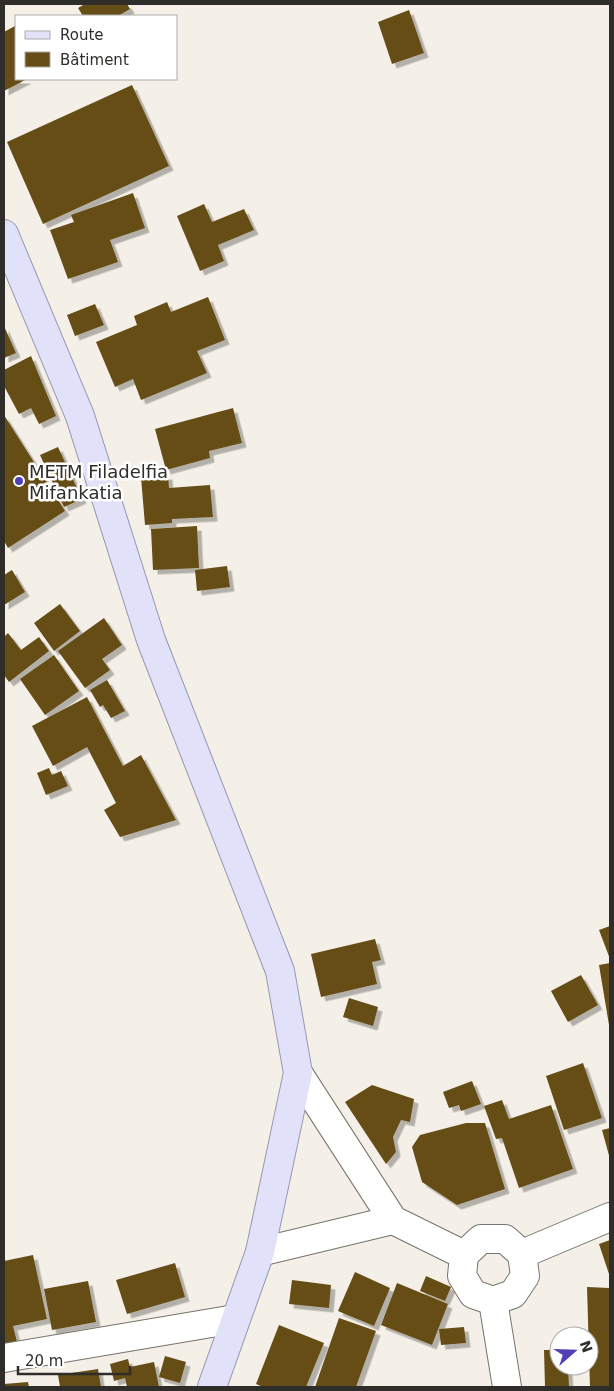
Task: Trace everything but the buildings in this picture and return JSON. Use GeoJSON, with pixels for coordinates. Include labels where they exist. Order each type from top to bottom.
{"type":"FeatureCollection","features":[{"type":"Feature","properties":{"kind":"main road"},"geometry":{"type":"LineString","coordinates":[[4,234],[80,416],[151,640],[280,971],[298,1073],[260,1252],[212,1387]]}},
{"type":"Feature","properties":{"kind":"street"},"geometry":{"type":"LineString","coordinates":[[298,1073],[394,1220],[464,1255]]}},
{"type":"Feature","properties":{"kind":"street"},"geometry":{"type":"LineString","coordinates":[[522,1254],[610,1217]]}},
{"type":"Feature","properties":{"kind":"street"},"geometry":{"type":"LineString","coordinates":[[260,1252],[394,1220]]}},
{"type":"Feature","properties":{"kind":"street"},"geometry":{"type":"LineString","coordinates":[[481,1239],[505,1239],[522,1254],[525,1276],[513,1294],[493,1301],[473,1294],[462,1276],[464,1255],[481,1239]]}},
{"type":"Feature","properties":{"kind":"street"},"geometry":{"type":"LineString","coordinates":[[493,1301],[507,1387]]}},
{"type":"Feature","properties":{"kind":"street"},"geometry":{"type":"LineString","coordinates":[[4,1358],[235,1319]]}},
{"type":"Feature","properties":{"kind":"place","name":"METM Filadelfia Mifankatia"},"geometry":{"type":"Point","coordinates":[19,481]}}]}
